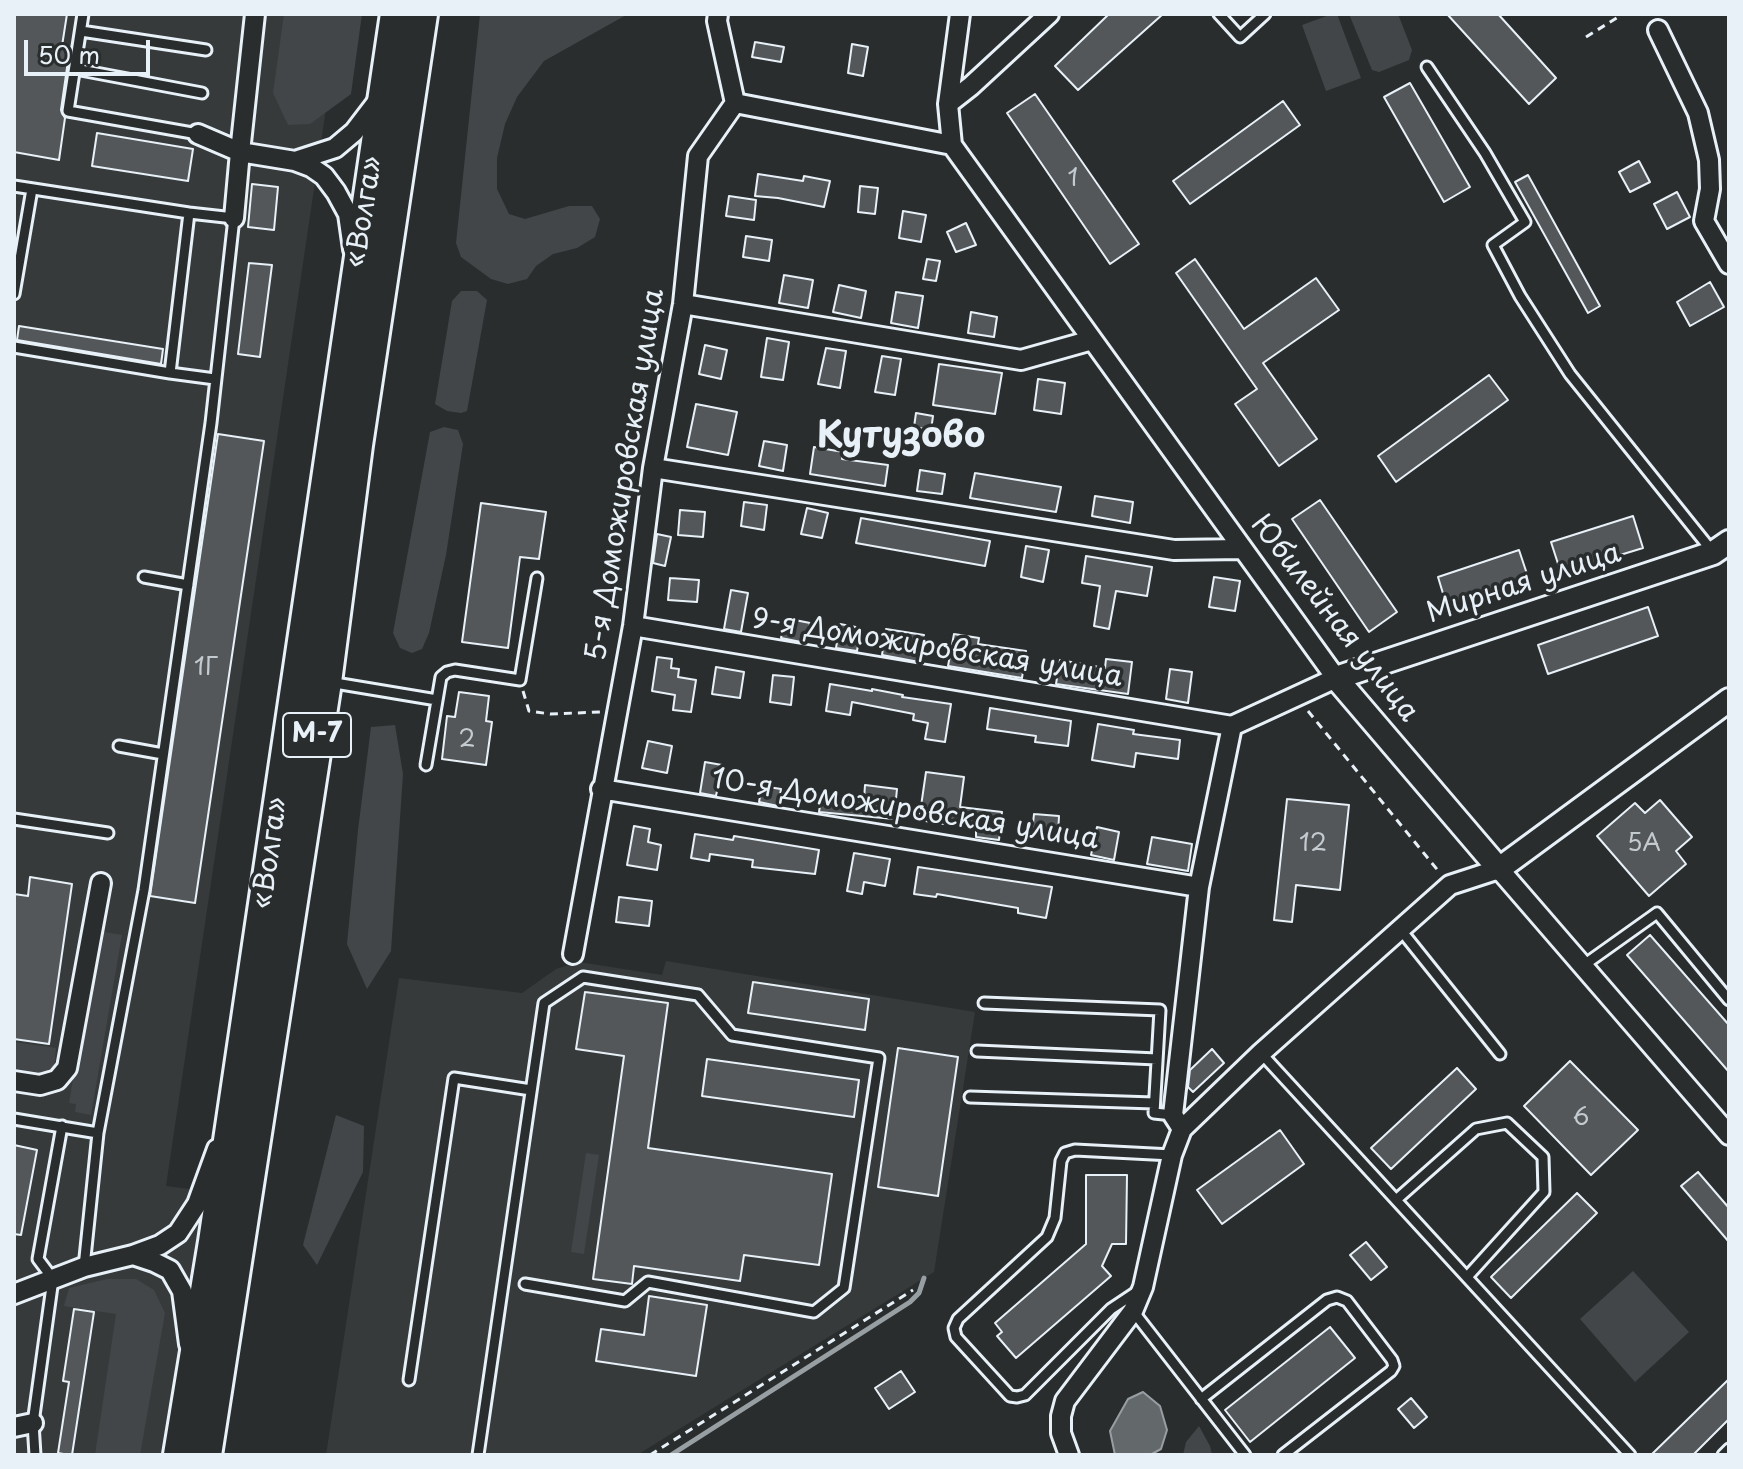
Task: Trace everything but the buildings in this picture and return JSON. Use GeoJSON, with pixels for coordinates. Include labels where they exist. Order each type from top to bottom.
{"type":"FeatureCollection","features":[{"type":"Feature","properties":{"kind":"highway","name":"«Волга»"},"geometry":{"type":"LineString","coordinates":[[179,1455],[396,14]]}},
{"type":"Feature","properties":{"kind":"highway","name":"«Волга»"},"geometry":{"type":"LineString","coordinates":[[206,1455],[326,682],[357,445],[422,14]]}},
{"type":"Feature","properties":{"kind":"street"},"geometry":{"type":"LineString","coordinates":[[234,218],[255,14]]}},
{"type":"Feature","properties":{"kind":"street"},"geometry":{"type":"LineString","coordinates":[[718,14],[735,103],[952,145],[948,104],[960,14]]}},
{"type":"Feature","properties":{"kind":"street"},"geometry":{"type":"LineString","coordinates":[[948,104],[1049,14]]}},
{"type":"Feature","properties":{"kind":"street"},"geometry":{"type":"LineString","coordinates":[[1658,30],[1698,113],[1709,160],[1710,189],[1704,221],[1729,264]]}},
{"type":"Feature","properties":{"kind":"street"},"geometry":{"type":"LineString","coordinates":[[295,161],[335,148],[354,132],[384,93]]}},
{"type":"Feature","properties":{"kind":"street","name":"5-я Доможировская улица"},"geometry":{"type":"LineString","coordinates":[[573,954],[633,626],[653,468],[683,304],[698,156],[735,103]]}},
{"type":"Feature","properties":{"kind":"street"},"geometry":{"type":"LineString","coordinates":[[198,134],[240,152],[295,161],[324,176],[348,214],[356,267]]}},
{"type":"Feature","properties":{"kind":"street","name":"Юбилейная улица"},"geometry":{"type":"LineString","coordinates":[[952,145],[1336,678],[1729,1135]]}},
{"type":"Feature","properties":{"kind":"street"},"geometry":{"type":"LineString","coordinates":[[683,304],[1021,360],[1092,340]]}},
{"type":"Feature","properties":{"kind":"street"},"geometry":{"type":"LineString","coordinates":[[653,468],[1174,550],[1241,549]]}},
{"type":"Feature","properties":{"kind":"street","name":"Мирная улица"},"geometry":{"type":"LineString","coordinates":[[1336,678],[1721,547]]}},
{"type":"Feature","properties":{"kind":"street","name":"9-я Доможировская улица"},"geometry":{"type":"LineString","coordinates":[[633,626],[1232,726]]}},
{"type":"Feature","properties":{"kind":"street"},"geometry":{"type":"LineString","coordinates":[[1069,1455],[1061,1433],[1065,1401],[1133,1311],[1143,1287],[1178,1122],[1199,887],[1232,726],[1336,678]]}},
{"type":"Feature","properties":{"kind":"street"},"geometry":{"type":"LineString","coordinates":[[1178,1122],[1261,1053],[1450,885],[1499,869],[1729,700]]}},
{"type":"Feature","properties":{"kind":"street","name":"10-я Доможировская улица"},"geometry":{"type":"LineString","coordinates":[[601,789],[1199,887]]}},
{"type":"Feature","properties":{"kind":"street"},"geometry":{"type":"LineString","coordinates":[[14,1081],[40,1085],[57,1080],[67,1068],[101,883]]}},
{"type":"Feature","properties":{"kind":"street"},"geometry":{"type":"LineString","coordinates":[[14,1294],[84,1267],[160,1245],[178,1233],[197,1204],[233,1102]]}},
{"type":"Feature","properties":{"kind":"street"},"geometry":{"type":"LineString","coordinates":[[133,1255],[170,1270],[182,1291],[193,1374]]}},
{"type":"Feature","properties":{"kind":"street"},"geometry":{"type":"LineString","coordinates":[[14,1427],[33,1423]]}},
{"type":"Feature","properties":{"kind":"lane"},"geometry":{"type":"LineString","coordinates":[[83,14],[68,111],[198,134]]}},
{"type":"Feature","properties":{"kind":"lane"},"geometry":{"type":"LineString","coordinates":[[1219,14],[1240,37],[1265,14]]}},
{"type":"Feature","properties":{"kind":"lane"},"geometry":{"type":"LineString","coordinates":[[81,31],[206,50]]}},
{"type":"Feature","properties":{"kind":"lane"},"geometry":{"type":"LineString","coordinates":[[1427,67],[1485,153],[1525,222],[1493,245],[1520,296],[1570,374],[1721,547]]}},
{"type":"Feature","properties":{"kind":"lane"},"geometry":{"type":"LineString","coordinates":[[75,69],[202,93]]}},
{"type":"Feature","properties":{"kind":"lane"},"geometry":{"type":"LineString","coordinates":[[14,186],[234,218],[211,423],[188,585],[144,890],[98,1133],[84,1267]]}},
{"type":"Feature","properties":{"kind":"lane"},"geometry":{"type":"LineString","coordinates":[[14,294],[32,189]]}},
{"type":"Feature","properties":{"kind":"lane"},"geometry":{"type":"LineString","coordinates":[[170,373],[189,213]]}},
{"type":"Feature","properties":{"kind":"lane"},"geometry":{"type":"LineString","coordinates":[[14,347],[215,379]]}},
{"type":"Feature","properties":{"kind":"lane"},"geometry":{"type":"LineString","coordinates":[[144,577],[188,585]]}},
{"type":"Feature","properties":{"kind":"lane"},"geometry":{"type":"LineString","coordinates":[[426,765],[441,677],[455,670],[520,680],[537,578]]}},
{"type":"Feature","properties":{"kind":"lane"},"geometry":{"type":"LineString","coordinates":[[326,682],[437,700]]}},
{"type":"Feature","properties":{"kind":"lane"},"geometry":{"type":"LineString","coordinates":[[119,746],[163,754]]}},
{"type":"Feature","properties":{"kind":"lane"},"geometry":{"type":"LineString","coordinates":[[14,819],[108,833]]}},
{"type":"Feature","properties":{"kind":"lane"},"geometry":{"type":"LineString","coordinates":[[1584,965],[1657,913],[1729,1000]]}},
{"type":"Feature","properties":{"kind":"lane"},"geometry":{"type":"LineString","coordinates":[[1400,929],[1500,1054]]}},
{"type":"Feature","properties":{"kind":"lane"},"geometry":{"type":"LineString","coordinates":[[478,1455],[544,1003],[583,977],[698,995],[732,1035],[879,1058],[844,1288],[814,1312],[648,1282],[625,1301],[525,1284]]}},
{"type":"Feature","properties":{"kind":"lane"},"geometry":{"type":"LineString","coordinates":[[984,1003],[1160,1010],[1154,1113],[1178,1122]]}},
{"type":"Feature","properties":{"kind":"lane"},"geometry":{"type":"LineString","coordinates":[[977,1051],[1157,1059]]}},
{"type":"Feature","properties":{"kind":"lane"},"geometry":{"type":"LineString","coordinates":[[1261,1053],[1630,1455]]}},
{"type":"Feature","properties":{"kind":"lane"},"geometry":{"type":"LineString","coordinates":[[409,1380],[454,1078],[531,1090]]}},
{"type":"Feature","properties":{"kind":"lane"},"geometry":{"type":"LineString","coordinates":[[970,1097],[1154,1103]]}},
{"type":"Feature","properties":{"kind":"lane"},"geometry":{"type":"LineString","coordinates":[[14,1119],[98,1133]]}},
{"type":"Feature","properties":{"kind":"lane"},"geometry":{"type":"LineString","coordinates":[[1396,1200],[1476,1129],[1507,1123],[1543,1157],[1544,1192],[1467,1277]]}},
{"type":"Feature","properties":{"kind":"lane"},"geometry":{"type":"LineString","coordinates":[[35,1455],[33,1423],[53,1279],[38,1259],[62,1126]]}},
{"type":"Feature","properties":{"kind":"lane"},"geometry":{"type":"LineString","coordinates":[[1143,1287],[1111,1309],[1025,1395],[1010,1396],[956,1337],[954,1328],[958,1319],[1047,1237],[1055,1218],[1061,1161],[1065,1153],[1075,1150],[1172,1155]]}},
{"type":"Feature","properties":{"kind":"lane"},"geometry":{"type":"LineString","coordinates":[[1201,1399],[1327,1300],[1337,1297],[1347,1301],[1394,1366],[1283,1455]]}},
{"type":"Feature","properties":{"kind":"lane"},"geometry":{"type":"LineString","coordinates":[[1133,1311],[1245,1455]]}},
{"type":"Feature","properties":{"kind":"lane"},"geometry":{"type":"LineString","coordinates":[[1723,1455],[1729,1449]]}},
{"type":"Feature","properties":{"kind":"path"},"geometry":{"type":"LineString","coordinates":[[1586,37],[1623,14]]}},
{"type":"Feature","properties":{"kind":"path"},"geometry":{"type":"LineString","coordinates":[[520,680],[529,711],[550,714],[617,711]]}},
{"type":"Feature","properties":{"kind":"path"},"geometry":{"type":"LineString","coordinates":[[1297,697],[1450,885]]}},
{"type":"Feature","properties":{"kind":"path"},"geometry":{"type":"LineString","coordinates":[[650,1455],[913,1290]]}},
{"type":"Feature","properties":{"kind":"shaded area"},"geometry":{"type":"Polygon","coordinates":[[[14,14],[340,14],[166,1186],[213,1192],[171,1455],[14,1455],[14,14]]]}},
{"type":"Feature","properties":{"kind":"shaded area"},"geometry":{"type":"Polygon","coordinates":[[[284,14],[362,14],[351,94],[310,124],[288,125],[273,93],[284,14]]]}},
{"type":"Feature","properties":{"kind":"shaded area"},"geometry":{"type":"Polygon","coordinates":[[[480,14],[628,14],[544,61],[517,97],[505,124],[497,158],[497,189],[509,214],[525,219],[569,206],[592,206],[600,219],[595,237],[577,248],[553,254],[536,266],[527,279],[508,284],[491,279],[461,257],[456,243],[480,14]]]}},
{"type":"Feature","properties":{"kind":"shaded area"},"geometry":{"type":"Polygon","coordinates":[[[1337,14],[1361,78],[1326,91],[1302,25],[1337,14]]]}},
{"type":"Feature","properties":{"kind":"shaded area"},"geometry":{"type":"Polygon","coordinates":[[[1349,14],[1398,14],[1412,50],[1409,60],[1379,72],[1372,70],[1349,14]]]}},
{"type":"Feature","properties":{"kind":"shaded area"},"geometry":{"type":"Polygon","coordinates":[[[461,291],[477,291],[487,300],[467,411],[461,413],[447,411],[435,404],[452,301],[461,291]]]}},
{"type":"Feature","properties":{"kind":"shaded area"},"geometry":{"type":"Polygon","coordinates":[[[444,427],[458,430],[463,444],[446,555],[429,633],[422,649],[412,653],[400,648],[393,633],[430,432],[444,427]]]}},
{"type":"Feature","properties":{"kind":"shaded area"},"geometry":{"type":"Polygon","coordinates":[[[395,725],[403,774],[391,951],[367,989],[347,944],[358,830],[371,727],[395,725]]]}},
{"type":"Feature","properties":{"kind":"shaded area"},"geometry":{"type":"Polygon","coordinates":[[[98,931],[122,935],[91,1115],[75,1112],[76,1104],[69,1103],[98,931]]]}},
{"type":"Feature","properties":{"kind":"shaded area"},"geometry":{"type":"Polygon","coordinates":[[[666,961],[975,1012],[934,1272],[637,1455],[326,1455],[399,978],[522,993],[556,969],[579,962],[662,975],[666,961]]]}},
{"type":"Feature","properties":{"kind":"shaded area"},"geometry":{"type":"Polygon","coordinates":[[[14,1042],[56,1048],[54,1071],[39,1075],[14,1071],[14,1042]]]}},
{"type":"Feature","properties":{"kind":"shaded area"},"geometry":{"type":"Polygon","coordinates":[[[336,1115],[364,1126],[363,1172],[317,1265],[303,1245],[336,1115]]]}},
{"type":"Feature","properties":{"kind":"shaded area"},"geometry":{"type":"Polygon","coordinates":[[[586,1153],[599,1155],[584,1254],[571,1252],[586,1153]]]}},
{"type":"Feature","properties":{"kind":"shaded area"},"geometry":{"type":"Polygon","coordinates":[[[1633,1271],[1689,1332],[1635,1382],[1580,1319],[1633,1271]]]}},
{"type":"Feature","properties":{"kind":"shaded area"},"geometry":{"type":"Polygon","coordinates":[[[107,1279],[136,1279],[154,1290],[165,1313],[140,1455],[95,1455],[116,1314],[64,1306],[69,1288],[107,1279]]]}},
{"type":"Feature","properties":{"kind":"shaded area"},"geometry":{"type":"Polygon","coordinates":[[[1143,1392],[1160,1406],[1167,1430],[1161,1449],[1150,1455],[1115,1455],[1110,1431],[1128,1399],[1143,1392]]]}},
{"type":"Feature","properties":{"kind":"shaded area"},"geometry":{"type":"Polygon","coordinates":[[[1199,1426],[1212,1455],[1183,1455],[1186,1442],[1199,1426]]]}},
{"type":"Feature","properties":{"kind":"waterway"},"geometry":{"type":"LineString","coordinates":[[671,1455],[910,1302],[919,1293],[924,1278]]}},
{"type":"Feature","properties":{"kind":"district","name":"Кутузово"},"geometry":{"type":"Point","coordinates":[901,437]}}]}
